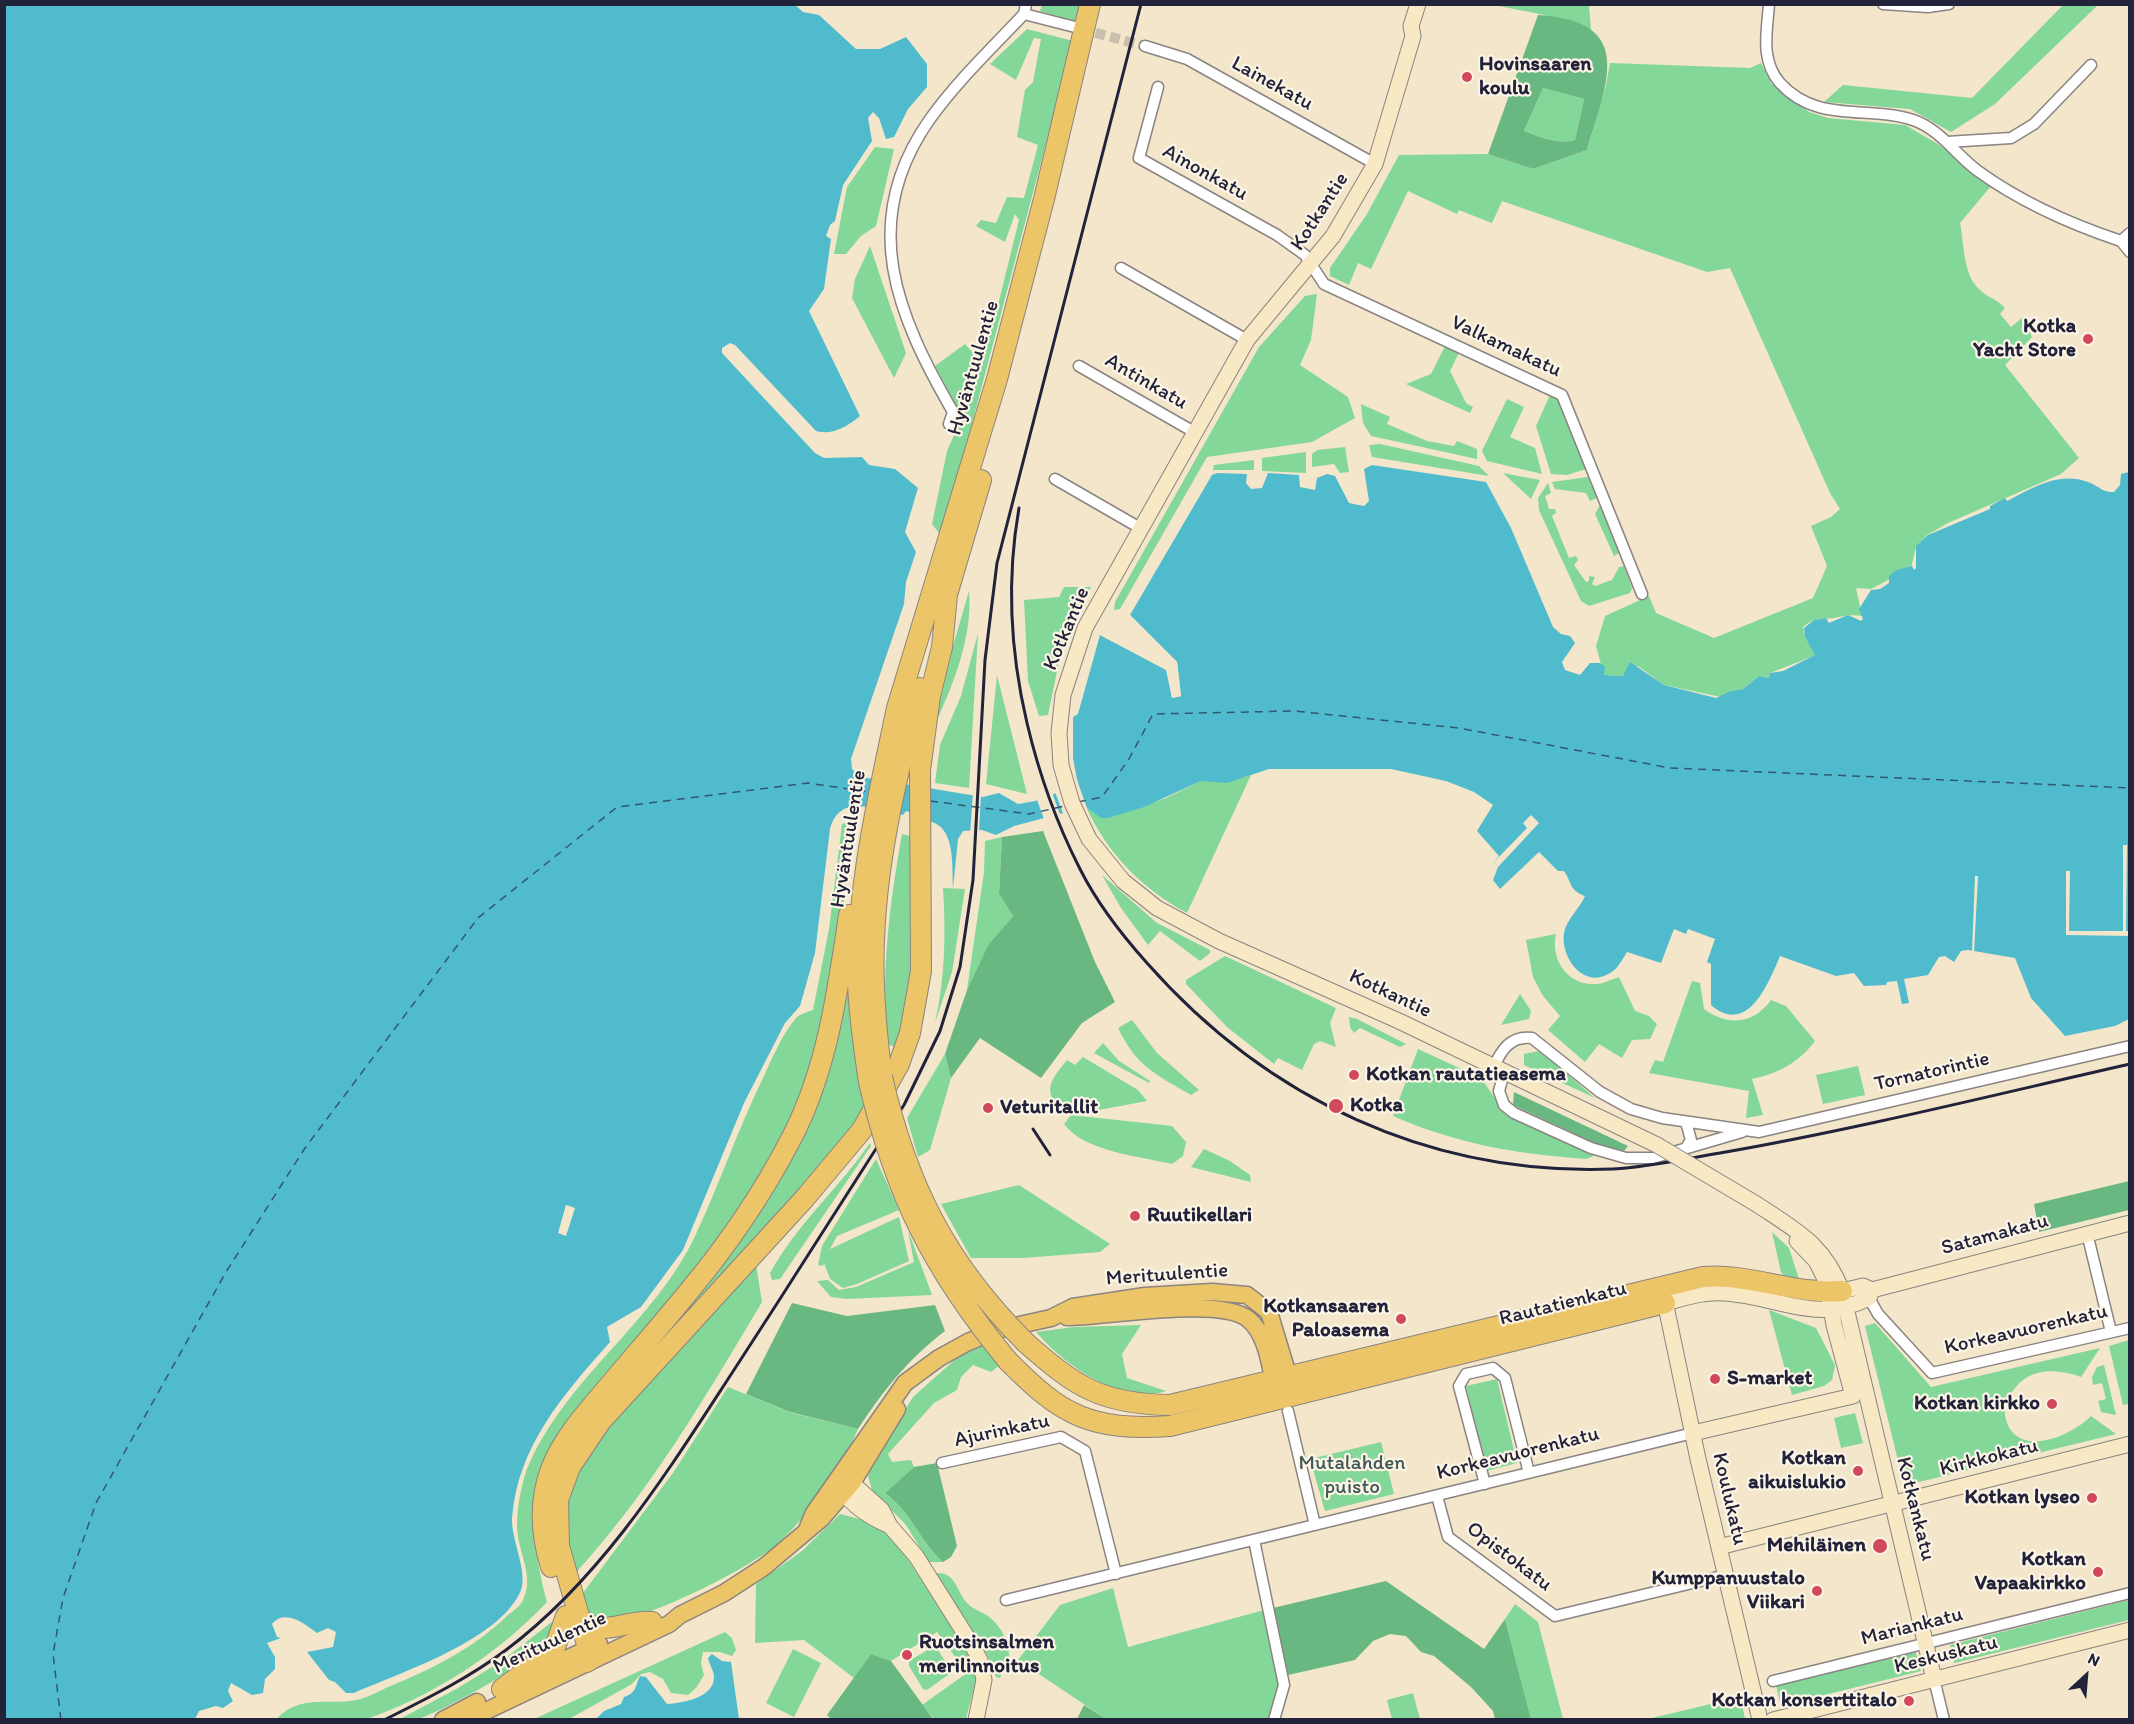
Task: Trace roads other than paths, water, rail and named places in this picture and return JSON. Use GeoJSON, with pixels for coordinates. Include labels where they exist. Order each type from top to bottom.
{"type":"FeatureCollection","features":[{"type":"Feature","properties":{"kind":"highway","name":"Hyväntuulentie"},"geometry":{"type":"LineString","coordinates":[[902,767],[897,708],[997,379],[1044,199],[1090,4]]}},
{"type":"Feature","properties":{"kind":"highway","name":"Hyväntuulentie"},"geometry":{"type":"LineString","coordinates":[[1104,4],[1027,316],[947,596],[902,767],[881,828],[874,947],[875,1079],[882,1139],[905,1201],[948,1280],[981,1328],[1008,1361],[1038,1391],[1060,1407],[1080,1418],[1111,1425],[1170,1426],[1284,1392]]}},
{"type":"Feature","properties":{"kind":"highway"},"geometry":{"type":"LineString","coordinates":[[502,1689],[515,1677],[549,1655],[571,1615],[557,1522],[561,1488],[570,1467],[601,1421],[844,1153],[862,1130],[899,1064],[917,1008],[921,971],[918,835],[902,767]]}},
{"type":"Feature","properties":{"kind":"highway"},"geometry":{"type":"LineString","coordinates":[[584,1655],[571,1615],[548,1560],[543,1531],[544,1493],[551,1470],[562,1448],[587,1412],[728,1242],[750,1210],[792,1136],[809,1095],[828,1034],[855,876],[881,828]]}},
{"type":"Feature","properties":{"kind":"highway","name":"Hyväntuulentie"},"geometry":{"type":"LineString","coordinates":[[875,1079],[918,1193],[957,1262],[978,1292],[1026,1344],[1076,1384],[1095,1394],[1141,1405],[1170,1405],[1284,1392]]}},
{"type":"Feature","properties":{"kind":"highway","name":"Rautatienkatu"},"geometry":{"type":"LineString","coordinates":[[1284,1392],[1663,1295],[1718,1276],[1837,1300]]}},
{"type":"Feature","properties":{"kind":"highway"},"geometry":{"type":"LineString","coordinates":[[571,1615],[601,1630],[638,1621],[652,1622]]}},
{"type":"Feature","properties":{"kind":"main road","name":"Merituulentie"},"geometry":{"type":"LineString","coordinates":[[467,1719],[584,1655],[652,1622],[680,1615],[724,1593],[764,1567],[808,1527],[821,1519],[844,1486],[896,1393],[905,1383],[956,1348],[997,1330],[1051,1317],[1073,1307],[1112,1300],[1212,1292],[1247,1295],[1261,1303],[1269,1312],[1284,1392]]}},
{"type":"Feature","properties":{"kind":"main road","name":"Merituulentie"},"geometry":{"type":"LineString","coordinates":[[443,1719],[502,1689],[584,1655],[669,1624],[680,1615]]}},
{"type":"Feature","properties":{"kind":"street","name":"Kotkantie"},"geometry":{"type":"LineString","coordinates":[[1418,4],[1411,27],[1413,36],[1376,164],[1333,236],[1247,340],[1085,628],[1068,676],[1059,733],[1066,783],[1079,821],[1097,852],[1123,881],[1177,921],[1401,1022],[1657,1145],[1806,1235],[1820,1249],[1837,1300]]}},
{"type":"Feature","properties":{"kind":"street","name":"Kotkantie"},"geometry":{"type":"LineString","coordinates":[[1413,36],[1421,30],[1429,4]]}},
{"type":"Feature","properties":{"kind":"street"},"geometry":{"type":"LineString","coordinates":[[1768,4],[1767,63],[1781,84],[1804,102],[1833,112],[1900,117],[1924,125],[1947,142],[1976,170],[2034,206],[2072,225],[2125,237],[2130,252]]}},
{"type":"Feature","properties":{"kind":"street"},"geometry":{"type":"LineString","coordinates":[[1883,4],[1928,7],[1949,4]]}},
{"type":"Feature","properties":{"kind":"street"},"geometry":{"type":"LineString","coordinates":[[949,424],[953,412],[920,354],[901,304],[889,233],[896,195],[914,145],[951,93],[1025,9],[1075,27]]}},
{"type":"Feature","properties":{"kind":"street","name":"Lainekatu"},"geometry":{"type":"LineString","coordinates":[[1145,46],[1187,59],[1376,164]]}},
{"type":"Feature","properties":{"kind":"street"},"geometry":{"type":"LineString","coordinates":[[1947,142],[2011,138],[2034,123],[2091,65]]}},
{"type":"Feature","properties":{"kind":"street","name":"Ainonkatu"},"geometry":{"type":"LineString","coordinates":[[1158,87],[1139,158],[1277,235],[1305,255],[1311,265]]}},
{"type":"Feature","properties":{"kind":"street","name":"Valkamakatu"},"geometry":{"type":"LineString","coordinates":[[1311,265],[1324,284],[1562,395],[1642,594]]}},
{"type":"Feature","properties":{"kind":"street"},"geometry":{"type":"LineString","coordinates":[[1121,268],[1247,340]]}},
{"type":"Feature","properties":{"kind":"street","name":"Antinkatu"},"geometry":{"type":"LineString","coordinates":[[1079,366],[1194,432]]}},
{"type":"Feature","properties":{"kind":"street"},"geometry":{"type":"LineString","coordinates":[[1055,479],[1140,528]]}},
{"type":"Feature","properties":{"kind":"street","name":"Tornatorintie"},"geometry":{"type":"LineString","coordinates":[[1743,1132],[1653,1158],[1611,1155],[1591,1148],[1514,1113],[1504,1105],[1499,1091],[1499,1071],[1506,1045],[1517,1039],[1532,1038],[1617,1103],[1662,1118],[1743,1132],[1760,1132],[2130,1046]]}},
{"type":"Feature","properties":{"kind":"street"},"geometry":{"type":"LineString","coordinates":[[1686,1122],[1691,1140],[1686,1148]]}},
{"type":"Feature","properties":{"kind":"street","name":"Kotkantie"},"geometry":{"type":"LineString","coordinates":[[1785,1223],[1797,1241],[1813,1275],[1806,1292]]}},
{"type":"Feature","properties":{"kind":"street","name":"Satamakatu"},"geometry":{"type":"LineString","coordinates":[[1837,1300],[1863,1286],[1871,1294],[2130,1223]]}},
{"type":"Feature","properties":{"kind":"street"},"geometry":{"type":"LineString","coordinates":[[2087,1233],[2111,1332]]}},
{"type":"Feature","properties":{"kind":"street","name":"Kotkantie"},"geometry":{"type":"LineString","coordinates":[[1797,1241],[1816,1261],[1837,1300]]}},
{"type":"Feature","properties":{"kind":"street","name":"Rautatienkatu"},"geometry":{"type":"LineString","coordinates":[[1663,1295],[1723,1292],[1812,1311],[1837,1300]]}},
{"type":"Feature","properties":{"kind":"street","name":"Korkeavuorenkatu"},"geometry":{"type":"LineString","coordinates":[[1871,1294],[1878,1314],[1932,1373],[2130,1328]]}},
{"type":"Feature","properties":{"kind":"street","name":"Koulukatu"},"geometry":{"type":"LineString","coordinates":[[1663,1295],[1760,1719]]}},
{"type":"Feature","properties":{"kind":"street","name":"Kotkankatu"},"geometry":{"type":"LineString","coordinates":[[1837,1300],[1859,1395],[1893,1504],[1944,1719]]}},
{"type":"Feature","properties":{"kind":"street"},"geometry":{"type":"LineString","coordinates":[[1485,1484],[1459,1386],[1466,1374],[1493,1368],[1505,1378],[1529,1473]]}},
{"type":"Feature","properties":{"kind":"street"},"geometry":{"type":"LineString","coordinates":[[1284,1392],[1315,1525]]}},
{"type":"Feature","properties":{"kind":"street","name":"Korkeavuorenkatu"},"geometry":{"type":"LineString","coordinates":[[1006,1600],[1693,1433],[1859,1395]]}},
{"type":"Feature","properties":{"kind":"street","name":"Ajurinkatu"},"geometry":{"type":"LineString","coordinates":[[942,1463],[1061,1437],[1085,1451],[1116,1574]]}},
{"type":"Feature","properties":{"kind":"street","name":"Kirkkokatu"},"geometry":{"type":"LineString","coordinates":[[1719,1547],[2130,1444]]}},
{"type":"Feature","properties":{"kind":"street"},"geometry":{"type":"LineString","coordinates":[[844,1486],[875,1520],[890,1526],[916,1556],[980,1660],[984,1680],[976,1719]]}},
{"type":"Feature","properties":{"kind":"street","name":"Opistokatu"},"geometry":{"type":"LineString","coordinates":[[1437,1496],[1448,1537],[1556,1616],[1726,1575]]}},
{"type":"Feature","properties":{"kind":"street"},"geometry":{"type":"LineString","coordinates":[[1254,1540],[1284,1685],[1274,1719]]}},
{"type":"Feature","properties":{"kind":"street","name":"Mariankatu"},"geometry":{"type":"LineString","coordinates":[[1773,1681],[2130,1593]]}},
{"type":"Feature","properties":{"kind":"street","name":"Keskuskatu"},"geometry":{"type":"LineString","coordinates":[[1773,1719],[2130,1630]]}},
{"type":"Feature","properties":{"kind":"water"},"geometry":{"type":"Polygon","coordinates":[[[794,4],[803,12],[819,15],[856,49],[880,49],[906,37],[927,64],[927,87],[908,109],[894,137],[886,139],[879,118],[873,112],[868,118],[872,141],[843,185],[835,221],[830,225],[826,236],[831,239],[824,289],[809,311],[860,416],[834,431],[816,431],[735,345],[730,343],[722,348],[722,353],[815,453],[824,458],[862,457],[869,465],[895,469],[918,488],[905,532],[916,552],[906,582],[904,604],[851,759],[852,769],[861,777],[983,797],[999,793],[1018,804],[1035,801],[1078,785],[1073,758],[1073,717],[1078,714],[1100,635],[1167,670],[1172,698],[1181,696],[1177,662],[1130,615],[1212,475],[1217,473],[1247,474],[1246,483],[1251,489],[1262,488],[1268,473],[1299,475],[1300,487],[1315,490],[1317,478],[1327,474],[1335,476],[1349,503],[1364,506],[1369,501],[1364,469],[1372,465],[1486,482],[1511,528],[1553,627],[1561,634],[1570,636],[1575,643],[1562,662],[1565,670],[1580,675],[1590,663],[1600,663],[1605,667],[1604,675],[1623,676],[1630,662],[1664,685],[1716,698],[1731,691],[1743,689],[1759,676],[1769,678],[1770,673],[1783,671],[1815,655],[1805,637],[1804,628],[1814,620],[1826,618],[1829,623],[1848,615],[1861,621],[1863,619],[1859,609],[1871,590],[1880,589],[1889,583],[1889,576],[1897,570],[1912,566],[1914,570],[1916,568],[1916,546],[1928,535],[1990,509],[1990,506],[2005,498],[2007,501],[2046,482],[2067,478],[2077,479],[2114,492],[2120,485],[2121,474],[2129,472],[2129,1019],[2115,1026],[2065,1036],[2031,998],[2015,958],[1968,950],[1961,951],[1954,962],[1945,956],[1939,957],[1928,975],[1904,979],[1909,1003],[1902,1004],[1897,981],[1887,982],[1886,985],[1864,986],[1854,973],[1836,976],[1780,956],[1770,979],[1755,1002],[1746,1010],[1736,1014],[1724,1013],[1711,1005],[1711,964],[1707,962],[1715,939],[1688,929],[1686,934],[1674,929],[1661,963],[1627,952],[1615,969],[1603,976],[1593,978],[1577,970],[1566,953],[1565,928],[1585,896],[1573,888],[1564,871],[1558,871],[1539,852],[1500,889],[1493,880],[1498,867],[1494,862],[1499,856],[1477,831],[1493,805],[1474,792],[1446,781],[1391,769],[1269,769],[1227,783],[1201,781],[1144,807],[1108,818],[1101,818],[1086,807],[1014,826],[996,835],[982,830],[963,831],[958,839],[953,888],[950,845],[938,825],[911,818],[912,813],[906,811],[903,815],[870,807],[850,807],[842,810],[830,829],[815,953],[800,1006],[785,1023],[744,1103],[683,1250],[641,1307],[607,1327],[610,1342],[560,1401],[546,1422],[523,1467],[516,1492],[512,1526],[523,1583],[510,1608],[493,1624],[447,1653],[354,1693],[346,1693],[335,1682],[329,1680],[307,1652],[333,1647],[336,1632],[328,1628],[317,1633],[295,1619],[283,1617],[272,1624],[277,1637],[281,1638],[267,1643],[275,1657],[275,1669],[265,1679],[263,1693],[252,1695],[231,1683],[228,1691],[233,1701],[223,1708],[216,1706],[199,1711],[195,1719],[5,1720],[5,5],[794,4]],[[566,1205],[558,1233],[566,1236],[575,1208],[566,1205]]]}},
{"type":"Feature","properties":{"kind":"water"},"geometry":{"type":"Polygon","coordinates":[[[712,1654],[722,1661],[731,1662],[739,1719],[596,1719],[604,1711],[621,1704],[624,1697],[633,1691],[640,1676],[646,1677],[667,1704],[688,1701],[703,1695],[713,1684],[714,1675],[708,1658],[712,1654]]]}},
{"type":"Feature","properties":{"kind":"tunnel"},"geometry":{"type":"LineString","coordinates":[[1081,29],[1145,46]]}},
{"type":"Feature","properties":{"kind":"railway"},"geometry":{"type":"LineString","coordinates":[[384,1720],[462,1679],[506,1650],[541,1621],[603,1557],[658,1485],[797,1273],[904,1105],[940,1031],[960,967],[973,880],[985,660],[997,563],[1141,4]]}},
{"type":"Feature","properties":{"kind":"railway"},"geometry":{"type":"LineString","coordinates":[[1019,508],[1011,590],[1014,643],[1021,696],[1049,798],[1063,834],[1087,882],[1128,941],[1194,1011],[1245,1054],[1299,1090],[1356,1120],[1417,1143],[1480,1159],[1545,1168],[1613,1169],[1667,1163],[1772,1144],[2130,1064]]}},
{"type":"Feature","properties":{"kind":"railway"},"geometry":{"type":"LineString","coordinates":[[1033,1129],[1050,1155]]}},
{"type":"Feature","properties":{"kind":"place","name":"Hovinsaaren koulu"},"geometry":{"type":"Point","coordinates":[1467,77]}},
{"type":"Feature","properties":{"kind":"place","name":"Kotka Yacht Store"},"geometry":{"type":"Point","coordinates":[2088,339]}},
{"type":"Feature","properties":{"kind":"place","name":"Kotkan rautatieasema"},"geometry":{"type":"Point","coordinates":[1354,1075]}},
{"type":"Feature","properties":{"kind":"place","name":"Kotka"},"geometry":{"type":"Point","coordinates":[1336,1106]}},
{"type":"Feature","properties":{"kind":"place","name":"Veturitallit"},"geometry":{"type":"Point","coordinates":[988,1108]}},
{"type":"Feature","properties":{"kind":"place","name":"Ruutikellari"},"geometry":{"type":"Point","coordinates":[1135,1216]}},
{"type":"Feature","properties":{"kind":"place","name":"Kotkansaaren Paloasema"},"geometry":{"type":"Point","coordinates":[1401,1319]}},
{"type":"Feature","properties":{"kind":"place","name":"S-market"},"geometry":{"type":"Point","coordinates":[1715,1379]}},
{"type":"Feature","properties":{"kind":"place","name":"Kotkan kirkko"},"geometry":{"type":"Point","coordinates":[2052,1404]}},
{"type":"Feature","properties":{"kind":"place","name":"Kotkan aikuislukio"},"geometry":{"type":"Point","coordinates":[1858,1471]}},
{"type":"Feature","properties":{"kind":"place","name":"Kotkan lyseo"},"geometry":{"type":"Point","coordinates":[2092,1498]}},
{"type":"Feature","properties":{"kind":"place","name":"Mehiläinen"},"geometry":{"type":"Point","coordinates":[1880,1546]}},
{"type":"Feature","properties":{"kind":"place","name":"Kotkan Vapaakirkko"},"geometry":{"type":"Point","coordinates":[2098,1572]}},
{"type":"Feature","properties":{"kind":"place","name":"Kumppanuustalo Viikari"},"geometry":{"type":"Point","coordinates":[1817,1591]}},
{"type":"Feature","properties":{"kind":"place","name":"Ruotsinsalmen merilinnoitus"},"geometry":{"type":"Point","coordinates":[907,1655]}},
{"type":"Feature","properties":{"kind":"place","name":"Kotkan konserttitalo"},"geometry":{"type":"Point","coordinates":[1909,1701]}},
{"type":"Feature","properties":{"kind":"park label","name":"Mutalahden puisto"},"geometry":{"type":"Point","coordinates":[1352,1476]}}]}
